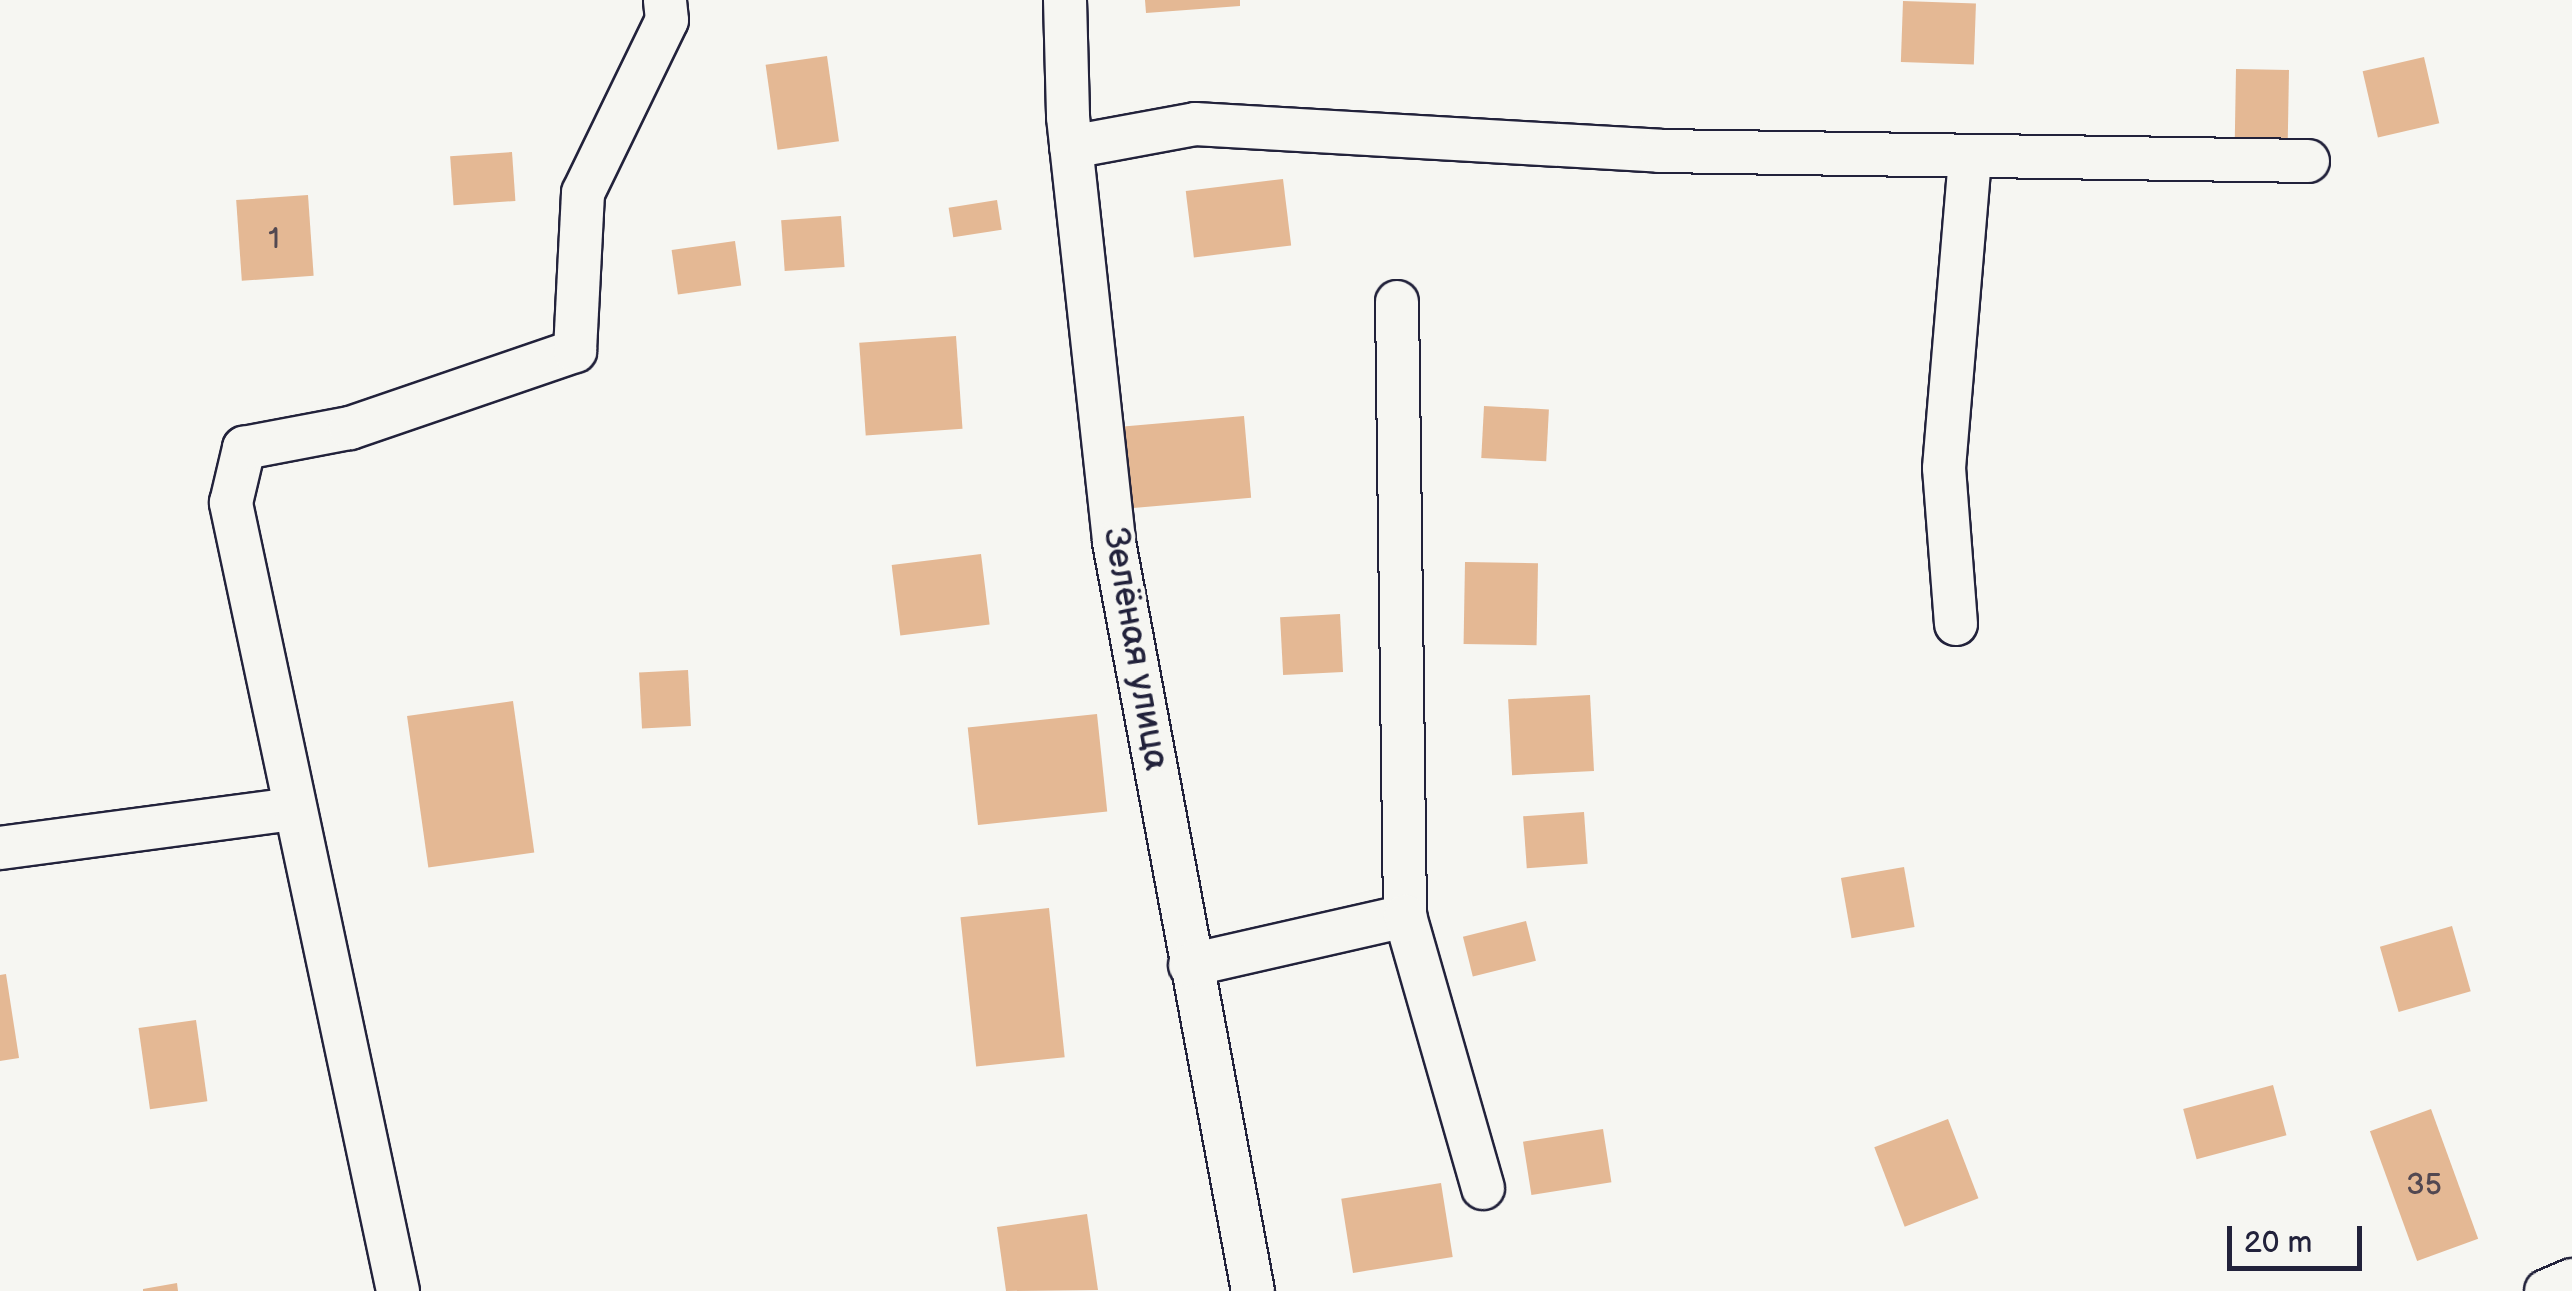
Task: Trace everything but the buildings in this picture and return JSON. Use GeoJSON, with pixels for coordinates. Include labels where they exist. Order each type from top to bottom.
{"type":"FeatureCollection","features":[{"type":"Feature","properties":{"kind":"street"},"geometry":{"type":"LineString","coordinates":[[398,1291],[230,503],[244,448],[350,428],[576,351],[583,193],[667,20],[664,0]]}},
{"type":"Feature","properties":{"kind":"street","name":"Зелёная улица"},"geometry":{"type":"LineString","coordinates":[[1065,0],[1071,146],[1114,542],[1252,1291]]}},
{"type":"Feature","properties":{"kind":"street"},"geometry":{"type":"LineString","coordinates":[[1071,146],[1195,124],[1970,159],[2308,161]]}},
{"type":"Feature","properties":{"kind":"street"},"geometry":{"type":"LineString","coordinates":[[1956,624],[1944,468],[1970,159]]}},
{"type":"Feature","properties":{"kind":"street"},"geometry":{"type":"LineString","coordinates":[[1397,302],[1405,916],[1482,1188]]}},
{"type":"Feature","properties":{"kind":"street"},"geometry":{"type":"LineString","coordinates":[[0,848],[294,808]]}},
{"type":"Feature","properties":{"kind":"street"},"geometry":{"type":"LineString","coordinates":[[1190,966],[1405,916]]}},
{"type":"Feature","properties":{"kind":"street"},"geometry":{"type":"LineString","coordinates":[[2546,1291],[2572,1280]]}}]}
